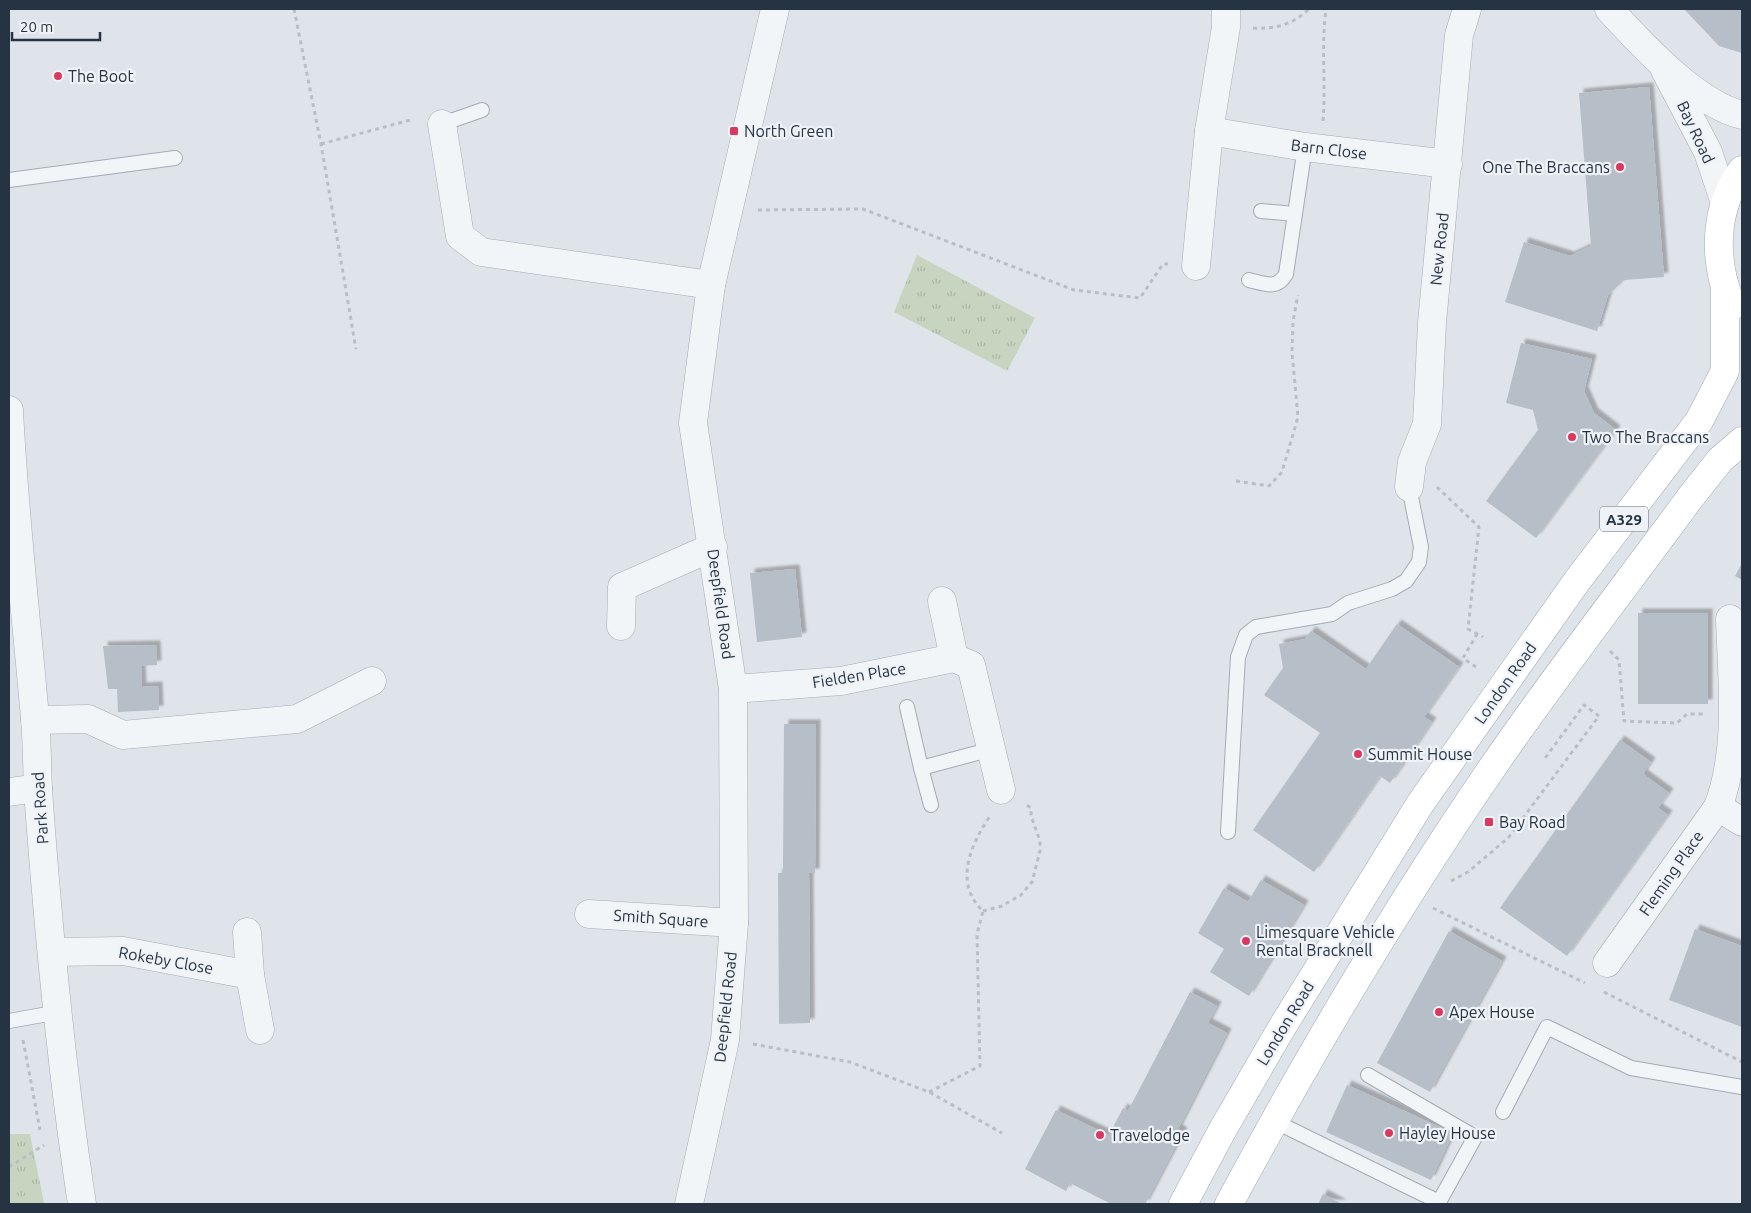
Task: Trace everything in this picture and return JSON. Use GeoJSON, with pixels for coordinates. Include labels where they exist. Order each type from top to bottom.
{"type":"FeatureCollection","features":[{"type":"Feature","properties":{"kind":"main road","name":"A329"},"geometry":{"type":"LineString","coordinates":[[1742,170],[1725,203],[1719,230],[1719,266],[1726,291],[1742,325]]}},
{"type":"Feature","properties":{"kind":"main road","name":"London Road"},"geometry":{"type":"LineString","coordinates":[[1183,1204],[1223,1129],[1281,1029],[1420,804],[1577,581],[1698,421],[1715,393],[1725,371],[1726,291]]}},
{"type":"Feature","properties":{"kind":"main road","name":"A329"},"geometry":{"type":"LineString","coordinates":[[1229,1204],[1274,1121],[1420,877],[1492,767],[1690,498],[1720,460],[1742,441]]}},
{"type":"Feature","properties":{"kind":"street","name":"Deepfield Road"},"geometry":{"type":"LineString","coordinates":[[689,1204],[724,1040],[734,923],[732,689],[713,547],[693,422],[710,285],[775,9]]}},
{"type":"Feature","properties":{"kind":"street","name":"New Road"},"geometry":{"type":"LineString","coordinates":[[1410,474],[1428,424],[1432,322],[1459,35],[1467,9]]}},
{"type":"Feature","properties":{"kind":"street","name":"Bay Road"},"geometry":{"type":"LineString","coordinates":[[1609,9],[1662,64],[1710,101],[1730,112],[1742,115]]}},
{"type":"Feature","properties":{"kind":"street"},"geometry":{"type":"LineString","coordinates":[[1196,266],[1209,131],[1226,18]]}},
{"type":"Feature","properties":{"kind":"street","name":"Bay Road"},"geometry":{"type":"LineString","coordinates":[[1662,64],[1708,152],[1725,203]]}},
{"type":"Feature","properties":{"kind":"street"},"geometry":{"type":"LineString","coordinates":[[442,124],[460,236],[481,252],[710,285]]}},
{"type":"Feature","properties":{"kind":"street","name":"Barn Close"},"geometry":{"type":"LineString","coordinates":[[1209,131],[1305,147],[1448,164]]}},
{"type":"Feature","properties":{"kind":"street","name":"Park Road"},"geometry":{"type":"LineString","coordinates":[[9,410],[10,470],[35,720],[38,788],[52,952],[72,1140],[82,1204]]}},
{"type":"Feature","properties":{"kind":"street"},"geometry":{"type":"LineString","coordinates":[[621,626],[622,586],[713,547]]}},
{"type":"Feature","properties":{"kind":"street"},"geometry":{"type":"LineString","coordinates":[[942,601],[954,658],[972,665],[1001,790]]}},
{"type":"Feature","properties":{"kind":"street","name":"Fleming Place"},"geometry":{"type":"LineString","coordinates":[[1607,963],[1718,807],[1727,784],[1732,714],[1730,619]]}},
{"type":"Feature","properties":{"kind":"street","name":"Fielden Place"},"geometry":{"type":"LineString","coordinates":[[732,689],[841,681],[954,658]]}},
{"type":"Feature","properties":{"kind":"street"},"geometry":{"type":"LineString","coordinates":[[35,720],[88,719],[123,735],[297,719],[372,681]]}},
{"type":"Feature","properties":{"kind":"street"},"geometry":{"type":"LineString","coordinates":[[9,792],[38,788]]}},
{"type":"Feature","properties":{"kind":"street"},"geometry":{"type":"LineString","coordinates":[[1718,807],[1742,822]]}},
{"type":"Feature","properties":{"kind":"street","name":"Smith Square"},"geometry":{"type":"LineString","coordinates":[[589,914],[734,923]]}},
{"type":"Feature","properties":{"kind":"street"},"geometry":{"type":"LineString","coordinates":[[247,932],[250,975],[260,1030]]}},
{"type":"Feature","properties":{"kind":"street","name":"Rokeby Close"},"geometry":{"type":"LineString","coordinates":[[52,952],[122,951],[250,975]]}},
{"type":"Feature","properties":{"kind":"lane"},"geometry":{"type":"LineString","coordinates":[[442,124],[482,110]]}},
{"type":"Feature","properties":{"kind":"lane"},"geometry":{"type":"LineString","coordinates":[[1249,280],[1274,286],[1281,282],[1286,274],[1305,147]]}},
{"type":"Feature","properties":{"kind":"lane"},"geometry":{"type":"LineString","coordinates":[[9,180],[175,158]]}},
{"type":"Feature","properties":{"kind":"lane"},"geometry":{"type":"LineString","coordinates":[[1261,210],[1295,214]]}},
{"type":"Feature","properties":{"kind":"lane"},"geometry":{"type":"LineString","coordinates":[[1228,832],[1238,657],[1246,635],[1256,627],[1332,614],[1348,603],[1392,589],[1406,581],[1419,562],[1421,547],[1410,474]]}},
{"type":"Feature","properties":{"kind":"lane"},"geometry":{"type":"LineString","coordinates":[[907,707],[931,805]]}},
{"type":"Feature","properties":{"kind":"lane"},"geometry":{"type":"LineString","coordinates":[[921,768],[992,749]]}},
{"type":"Feature","properties":{"kind":"lane"},"geometry":{"type":"LineString","coordinates":[[10,1021],[59,1012]]}},
{"type":"Feature","properties":{"kind":"lane"},"geometry":{"type":"LineString","coordinates":[[1503,1112],[1547,1027],[1631,1068],[1742,1087]]}},
{"type":"Feature","properties":{"kind":"lane"},"geometry":{"type":"LineString","coordinates":[[1274,1121],[1439,1202],[1475,1137],[1368,1075]]}},
{"type":"Feature","properties":{"kind":"path"},"geometry":{"type":"LineString","coordinates":[[294,9],[321,144],[356,349]]}},
{"type":"Feature","properties":{"kind":"path"},"geometry":{"type":"LineString","coordinates":[[1226,18],[1273,29],[1287,25],[1309,9]]}},
{"type":"Feature","properties":{"kind":"path"},"geometry":{"type":"LineString","coordinates":[[321,144],[414,119],[442,124]]}},
{"type":"Feature","properties":{"kind":"path"},"geometry":{"type":"LineString","coordinates":[[728,210],[863,209],[1074,290],[1140,298],[1163,264],[1196,266]]}},
{"type":"Feature","properties":{"kind":"path"},"geometry":{"type":"LineString","coordinates":[[1410,474],[1479,527],[1468,629],[1483,637]]}},
{"type":"Feature","properties":{"kind":"path"},"geometry":{"type":"LineString","coordinates":[[1476,667],[1463,658],[1477,633]]}},
{"type":"Feature","properties":{"kind":"path"},"geometry":{"type":"LineString","coordinates":[[1608,649],[1619,660],[1624,721],[1677,722],[1687,714],[1732,714]]}},
{"type":"Feature","properties":{"kind":"path"},"geometry":{"type":"LineString","coordinates":[[1448,881],[1455,880],[1468,872],[1508,838],[1599,716],[1584,706],[1543,761]]}},
{"type":"Feature","properties":{"kind":"path"},"geometry":{"type":"LineString","coordinates":[[1001,790],[1031,808],[1031,816],[1040,841],[1040,852],[1036,873],[1027,889],[1002,906],[983,911],[978,906],[967,884],[966,863],[984,824],[994,809],[1001,790]]}},
{"type":"Feature","properties":{"kind":"path"},"geometry":{"type":"LineString","coordinates":[[929,1092],[980,1066],[977,934],[983,911]]}},
{"type":"Feature","properties":{"kind":"path"},"geometry":{"type":"LineString","coordinates":[[10,1021],[23,1041],[43,1145]]}},
{"type":"Feature","properties":{"kind":"path"},"geometry":{"type":"LineString","coordinates":[[724,1040],[789,1049],[850,1062],[929,1092],[1002,1133]]}},
{"type":"Feature","properties":{"kind":"path"},"geometry":{"type":"LineString","coordinates":[[9,1167],[43,1145],[72,1140]]}},
{"type":"Feature","properties":{"kind":"green space"},"geometry":{"type":"Polygon","coordinates":[[[917,255],[1035,318],[1007,371],[894,312],[917,255]]]}},
{"type":"Feature","properties":{"kind":"green space"},"geometry":{"type":"Polygon","coordinates":[[[9,1134],[30,1134],[44,1203],[9,1203],[9,1134]]]}},
{"type":"Feature","properties":{"kind":"building"},"geometry":{"type":"Polygon","coordinates":[[[1684,9],[1742,9],[1742,53],[1719,46],[1684,9]]]}},
{"type":"Feature","properties":{"kind":"building","name":"One The Braccans"},"geometry":{"type":"Polygon","coordinates":[[[1649,87],[1664,277],[1624,280],[1608,295],[1597,331],[1505,302],[1524,242],[1570,256],[1591,246],[1579,93],[1649,87]]]}},
{"type":"Feature","properties":{"kind":"building","name":"Two The Braccans"},"geometry":{"type":"Polygon","coordinates":[[[1521,343],[1592,359],[1584,391],[1594,413],[1616,430],[1536,538],[1486,501],[1538,430],[1533,410],[1506,403],[1521,343]]]}},
{"type":"Feature","properties":{"kind":"building"},"geometry":{"type":"Polygon","coordinates":[[[1742,563],[1742,580],[1735,576],[1742,563]]]}},
{"type":"Feature","properties":{"kind":"building"},"geometry":{"type":"Polygon","coordinates":[[[795,569],[802,637],[757,642],[750,573],[795,569]]]}},
{"type":"Feature","properties":{"kind":"building"},"geometry":{"type":"Polygon","coordinates":[[[1638,613],[1708,613],[1708,704],[1638,704],[1638,613]]]}},
{"type":"Feature","properties":{"kind":"building","name":"Summit House"},"geometry":{"type":"Polygon","coordinates":[[[1397,624],[1459,667],[1424,717],[1432,722],[1390,783],[1380,776],[1314,872],[1253,830],[1320,733],[1264,695],[1283,668],[1279,644],[1305,639],[1311,631],[1366,669],[1397,624]]]}},
{"type":"Feature","properties":{"kind":"building"},"geometry":{"type":"Polygon","coordinates":[[[156,645],[157,665],[141,666],[142,687],[158,686],[159,710],[118,712],[117,689],[108,689],[103,646],[156,645]]]}},
{"type":"Feature","properties":{"kind":"building"},"geometry":{"type":"Polygon","coordinates":[[[784,724],[816,724],[815,873],[809,873],[810,1023],[779,1024],[778,873],[783,873],[784,724]]]}},
{"type":"Feature","properties":{"kind":"building"},"geometry":{"type":"Polygon","coordinates":[[[1620,740],[1651,762],[1643,774],[1669,793],[1658,808],[1668,815],[1567,956],[1500,908],[1620,740]]]}},
{"type":"Feature","properties":{"kind":"building","name":"Limesquare Vehicle Rental Bracknell"},"geometry":{"type":"Polygon","coordinates":[[[1261,880],[1304,905],[1249,996],[1210,972],[1224,949],[1198,933],[1224,888],[1248,902],[1261,880]]]}},
{"type":"Feature","properties":{"kind":"building"},"geometry":{"type":"Polygon","coordinates":[[[1695,929],[1742,946],[1742,1027],[1669,1000],[1695,929]]]}},
{"type":"Feature","properties":{"kind":"building","name":"Apex House"},"geometry":{"type":"Polygon","coordinates":[[[1449,931],[1502,961],[1430,1092],[1377,1063],[1449,931]]]}},
{"type":"Feature","properties":{"kind":"building"},"geometry":{"type":"Polygon","coordinates":[[[1190,992],[1217,1006],[1208,1023],[1227,1033],[1178,1129],[1183,1132],[1145,1204],[1111,1204],[1070,1183],[1066,1191],[1025,1169],[1056,1110],[1109,1135],[1123,1108],[1128,1111],[1190,992]]]}},
{"type":"Feature","properties":{"kind":"building","name":"Hayley House"},"geometry":{"type":"Polygon","coordinates":[[[1347,1085],[1453,1133],[1431,1180],[1326,1132],[1347,1085]]]}},
{"type":"Feature","properties":{"kind":"building"},"geometry":{"type":"Polygon","coordinates":[[[1323,1194],[1342,1204],[1318,1204],[1323,1194]]]}},
{"type":"Feature","properties":{"kind":"place","name":"The Boot"},"geometry":{"type":"Point","coordinates":[58,76]}},
{"type":"Feature","properties":{"kind":"place","name":"North Green"},"geometry":{"type":"Point","coordinates":[734,131]}},
{"type":"Feature","properties":{"kind":"place","name":"One The Braccans"},"geometry":{"type":"Point","coordinates":[1620,167]}},
{"type":"Feature","properties":{"kind":"place","name":"Two The Braccans"},"geometry":{"type":"Point","coordinates":[1572,437]}},
{"type":"Feature","properties":{"kind":"place","name":"Summit House"},"geometry":{"type":"Point","coordinates":[1358,754]}},
{"type":"Feature","properties":{"kind":"place","name":"Bay Road"},"geometry":{"type":"Point","coordinates":[1489,822]}},
{"type":"Feature","properties":{"kind":"place","name":"Limesquare Vehicle Rental Bracknell"},"geometry":{"type":"Point","coordinates":[1246,941]}},
{"type":"Feature","properties":{"kind":"place","name":"Apex House"},"geometry":{"type":"Point","coordinates":[1439,1012]}},
{"type":"Feature","properties":{"kind":"place","name":"Hayley House"},"geometry":{"type":"Point","coordinates":[1389,1133]}},
{"type":"Feature","properties":{"kind":"place","name":"Travelodge"},"geometry":{"type":"Point","coordinates":[1100,1135]}}]}
